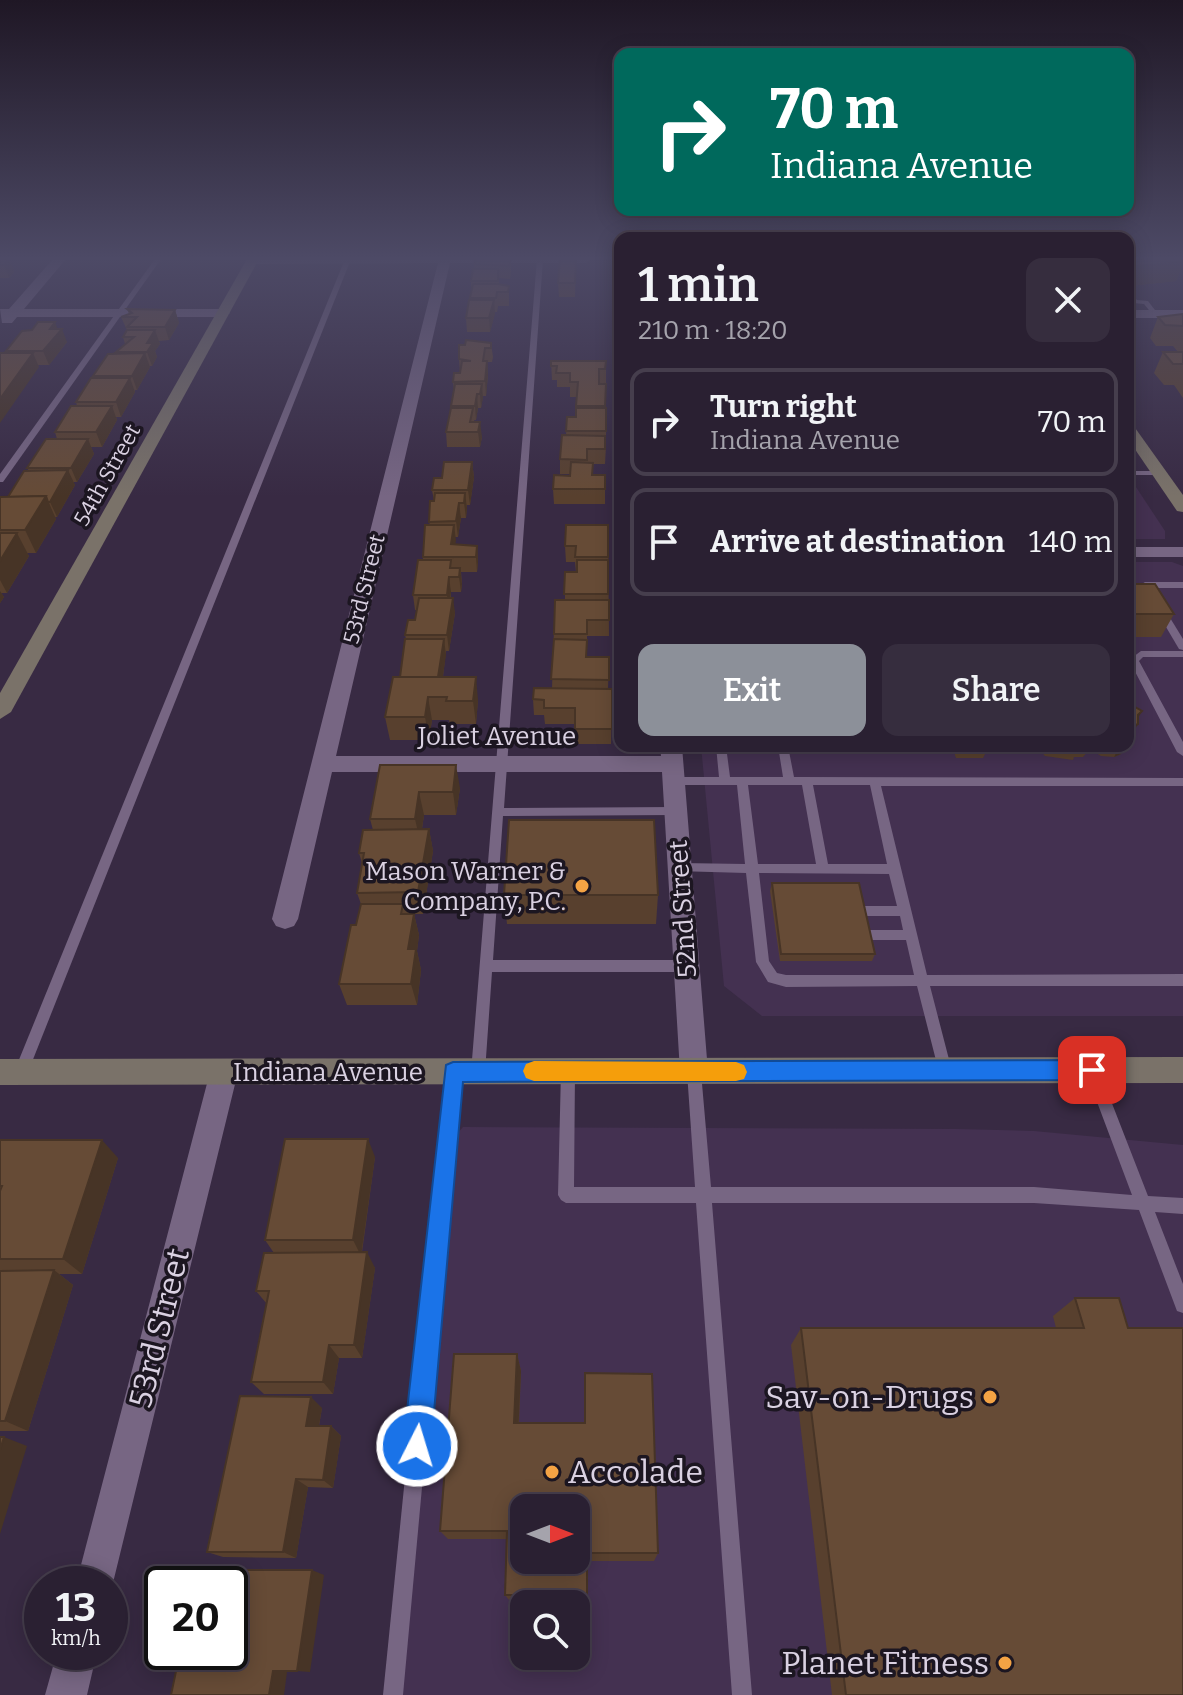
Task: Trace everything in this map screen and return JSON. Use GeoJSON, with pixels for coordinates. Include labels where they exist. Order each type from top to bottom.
{"type":"FeatureCollection","features":[{"type":"Feature","properties":{"kind":"street","name":"54th Street"},"geometry":{"type":"LineString","coordinates":[[0,712],[209,338]]}},
{"type":"Feature","properties":{"kind":"street","name":"53rd Street"},"geometry":{"type":"LineString","coordinates":[[285,919],[426,338]]}},
{"type":"Feature","properties":{"kind":"street"},"geometry":{"type":"LineString","coordinates":[[1135,447],[1159,473],[1183,507]]}},
{"type":"Feature","properties":{"kind":"street"},"geometry":{"type":"LineString","coordinates":[[1134,552],[1183,552]]}},
{"type":"Feature","properties":{"kind":"street","name":"Joliet Avenue"},"geometry":{"type":"LineString","coordinates":[[322,764],[673,764]]}},
{"type":"Feature","properties":{"kind":"street","name":"52nd Street"},"geometry":{"type":"LineString","coordinates":[[673,764],[694,1072]]}},
{"type":"Feature","properties":{"kind":"street","name":"Indiana Avenue"},"geometry":{"type":"LineString","coordinates":[[6,1074],[1183,1070]]}},
{"type":"Feature","properties":{"kind":"street","name":"53rd Street"},"geometry":{"type":"LineString","coordinates":[[100,1566],[224,1072]]}},
{"type":"Feature","properties":{"kind":"street"},"geometry":{"type":"LineString","coordinates":[[66,1695],[72,1670]]}},
{"type":"Feature","properties":{"kind":"lane"},"geometry":{"type":"LineString","coordinates":[[0,480],[101,338]]}},
{"type":"Feature","properties":{"kind":"lane"},"geometry":{"type":"LineString","coordinates":[[6,1074],[315,338]]}},
{"type":"Feature","properties":{"kind":"lane"},"geometry":{"type":"LineString","coordinates":[[393,1695],[466,1072],[487,966],[534,338]]}},
{"type":"Feature","properties":{"kind":"lane"},"geometry":{"type":"LineString","coordinates":[[1134,473],[1159,473]]}},
{"type":"Feature","properties":{"kind":"lane"},"geometry":{"type":"LineString","coordinates":[[1183,585],[1141,585],[1183,647]]}},
{"type":"Feature","properties":{"kind":"lane"},"geometry":{"type":"LineString","coordinates":[[1183,654],[1141,654],[1134,660],[1183,752]]}},
{"type":"Feature","properties":{"kind":"lane"},"geometry":{"type":"LineString","coordinates":[[722,752],[725,781]]}},
{"type":"Feature","properties":{"kind":"lane"},"geometry":{"type":"LineString","coordinates":[[784,752],[789,782]]}},
{"type":"Feature","properties":{"kind":"lane"},"geometry":{"type":"LineString","coordinates":[[673,764],[725,781],[742,782],[1183,782]]}},
{"type":"Feature","properties":{"kind":"lane"},"geometry":{"type":"LineString","coordinates":[[742,782],[763,962],[773,978],[786,981],[923,983],[1183,980]]}},
{"type":"Feature","properties":{"kind":"lane"},"geometry":{"type":"LineString","coordinates":[[807,782],[823,869]]}},
{"type":"Feature","properties":{"kind":"lane"},"geometry":{"type":"LineString","coordinates":[[875,783],[945,1071]]}},
{"type":"Feature","properties":{"kind":"lane"},"geometry":{"type":"LineString","coordinates":[[497,812],[676,811]]}},
{"type":"Feature","properties":{"kind":"lane"},"geometry":{"type":"LineString","coordinates":[[680,868],[894,869]]}},
{"type":"Feature","properties":{"kind":"lane"},"geometry":{"type":"LineString","coordinates":[[757,911],[773,911]]}},
{"type":"Feature","properties":{"kind":"lane"},"geometry":{"type":"LineString","coordinates":[[861,911],[905,911]]}},
{"type":"Feature","properties":{"kind":"lane"},"geometry":{"type":"LineString","coordinates":[[760,935],[776,935]]}},
{"type":"Feature","properties":{"kind":"lane"},"geometry":{"type":"LineString","coordinates":[[866,935],[911,935]]}},
{"type":"Feature","properties":{"kind":"lane"},"geometry":{"type":"LineString","coordinates":[[487,966],[687,966]]}},
{"type":"Feature","properties":{"kind":"lane"},"geometry":{"type":"LineString","coordinates":[[1092,1070],[1183,1305]]}},
{"type":"Feature","properties":{"kind":"lane"},"geometry":{"type":"LineString","coordinates":[[568,1071],[566,1195],[1034,1195],[1183,1206]]}},
{"type":"Feature","properties":{"kind":"lane"},"geometry":{"type":"LineString","coordinates":[[694,1072],[742,1695]]}},
{"type":"Feature","properties":{"kind":"shaded area"},"geometry":{"type":"Polygon","coordinates":[[[1134,484],[1165,531],[1165,539],[1134,539],[1134,484]]]}},
{"type":"Feature","properties":{"kind":"shaded area"},"geometry":{"type":"Polygon","coordinates":[[[1134,562],[1172,562],[1183,566],[1183,1016],[762,1016],[724,986],[702,752],[1134,752],[1134,562]]]}},
{"type":"Feature","properties":{"kind":"shaded area"},"geometry":{"type":"Polygon","coordinates":[[[463,1127],[956,1129],[1034,1131],[1183,1145],[1183,1695],[398,1695],[449,1153],[455,1136],[463,1127]]]}},
{"type":"Feature","properties":{"kind":"building"},"geometry":{"type":"Polygon","coordinates":[[[16,338],[54,338],[43,351],[6,351],[16,338]]]}},
{"type":"Feature","properties":{"kind":"building"},"geometry":{"type":"Polygon","coordinates":[[[133,338],[150,338],[147,343],[153,343],[147,352],[116,352],[133,338]]]}},
{"type":"Feature","properties":{"kind":"building"},"geometry":{"type":"Polygon","coordinates":[[[466,340],[491,343],[491,348],[485,348],[485,381],[453,382],[454,373],[460,373],[462,361],[471,361],[459,359],[459,345],[465,345],[466,340]]]}},
{"type":"Feature","properties":{"kind":"building"},"geometry":{"type":"Polygon","coordinates":[[[1163,352],[1183,352],[1183,364],[1173,364],[1163,352]]]}},
{"type":"Feature","properties":{"kind":"building"},"geometry":{"type":"Polygon","coordinates":[[[0,353],[33,353],[0,399],[0,353]]]}},
{"type":"Feature","properties":{"kind":"building"},"geometry":{"type":"Polygon","coordinates":[[[145,353],[132,376],[93,376],[108,354],[145,353]]]}},
{"type":"Feature","properties":{"kind":"building"},"geometry":{"type":"Polygon","coordinates":[[[551,361],[606,361],[605,369],[599,369],[599,384],[606,384],[605,406],[576,406],[578,382],[570,382],[570,373],[556,373],[557,366],[551,366],[551,361]]]}},
{"type":"Feature","properties":{"kind":"building"},"geometry":{"type":"Polygon","coordinates":[[[91,378],[130,378],[116,402],[76,402],[91,378]]]}},
{"type":"Feature","properties":{"kind":"building"},"geometry":{"type":"Polygon","coordinates":[[[455,384],[482,384],[475,406],[451,406],[455,384]]]}},
{"type":"Feature","properties":{"kind":"building"},"geometry":{"type":"Polygon","coordinates":[[[71,406],[112,406],[96,432],[55,432],[71,406]]]}},
{"type":"Feature","properties":{"kind":"building"},"geometry":{"type":"Polygon","coordinates":[[[451,408],[473,408],[470,422],[480,422],[478,432],[446,432],[451,408]]]}},
{"type":"Feature","properties":{"kind":"building"},"geometry":{"type":"Polygon","coordinates":[[[576,408],[606,408],[606,431],[566,431],[567,417],[576,417],[576,408]]]}},
{"type":"Feature","properties":{"kind":"building"},"geometry":{"type":"Polygon","coordinates":[[[562,435],[605,436],[605,449],[587,449],[587,460],[560,459],[562,435]]]}},
{"type":"Feature","properties":{"kind":"building"},"geometry":{"type":"Polygon","coordinates":[[[46,439],[88,439],[71,468],[27,468],[46,439]]]}},
{"type":"Feature","properties":{"kind":"building"},"geometry":{"type":"Polygon","coordinates":[[[444,462],[472,462],[468,490],[432,490],[434,478],[442,478],[444,462]]]}},
{"type":"Feature","properties":{"kind":"building"},"geometry":{"type":"Polygon","coordinates":[[[571,462],[593,463],[592,475],[605,475],[605,489],[553,489],[554,475],[570,476],[571,462]]]}},
{"type":"Feature","properties":{"kind":"building"},"geometry":{"type":"Polygon","coordinates":[[[68,470],[50,502],[46,496],[8,497],[24,471],[68,470]]]}},
{"type":"Feature","properties":{"kind":"building"},"geometry":{"type":"Polygon","coordinates":[[[435,493],[465,493],[464,503],[459,503],[456,521],[429,522],[430,501],[434,501],[435,493]]]}},
{"type":"Feature","properties":{"kind":"building"},"geometry":{"type":"Polygon","coordinates":[[[46,496],[25,530],[0,530],[0,497],[46,496]]]}},
{"type":"Feature","properties":{"kind":"building"},"geometry":{"type":"Polygon","coordinates":[[[425,525],[454,525],[451,544],[477,546],[476,557],[423,557],[425,525]]]}},
{"type":"Feature","properties":{"kind":"building"},"geometry":{"type":"Polygon","coordinates":[[[566,525],[608,525],[608,557],[575,557],[576,546],[565,546],[566,525]]]}},
{"type":"Feature","properties":{"kind":"building"},"geometry":{"type":"Polygon","coordinates":[[[0,533],[17,533],[0,561],[0,533]]]}},
{"type":"Feature","properties":{"kind":"building"},"geometry":{"type":"Polygon","coordinates":[[[418,560],[451,560],[450,568],[460,568],[459,577],[449,577],[447,595],[413,595],[418,560]]]}},
{"type":"Feature","properties":{"kind":"building"},"geometry":{"type":"Polygon","coordinates":[[[577,560],[608,560],[608,594],[564,594],[565,572],[577,572],[577,560]]]}},
{"type":"Feature","properties":{"kind":"building"},"geometry":{"type":"Polygon","coordinates":[[[1134,584],[1155,584],[1174,614],[1134,614],[1134,584]]]}},
{"type":"Feature","properties":{"kind":"building"},"geometry":{"type":"Polygon","coordinates":[[[419,598],[453,598],[447,635],[405,635],[408,620],[415,620],[419,598]]]}},
{"type":"Feature","properties":{"kind":"building"},"geometry":{"type":"Polygon","coordinates":[[[555,600],[609,600],[609,620],[587,620],[587,634],[554,634],[555,600]]]}},
{"type":"Feature","properties":{"kind":"building"},"geometry":{"type":"Polygon","coordinates":[[[405,639],[444,639],[438,677],[400,677],[405,639]]]}},
{"type":"Feature","properties":{"kind":"building"},"geometry":{"type":"Polygon","coordinates":[[[554,639],[587,640],[586,657],[609,657],[609,680],[551,679],[554,639]]]}},
{"type":"Feature","properties":{"kind":"building"},"geometry":{"type":"Polygon","coordinates":[[[393,677],[476,677],[473,701],[428,697],[425,717],[385,717],[393,677]]]}},
{"type":"Feature","properties":{"kind":"building"},"geometry":{"type":"Polygon","coordinates":[[[534,688],[612,689],[612,729],[575,729],[575,708],[544,708],[544,700],[533,699],[534,688]]]}},
{"type":"Feature","properties":{"kind":"building"},"geometry":{"type":"Polygon","coordinates":[[[1134,706],[1142,711],[1138,715],[1138,724],[1134,726],[1134,706]]]}},
{"type":"Feature","properties":{"kind":"building"},"geometry":{"type":"Polygon","coordinates":[[[380,765],[456,765],[453,792],[419,792],[415,819],[370,819],[380,765]]]}},
{"type":"Feature","properties":{"kind":"building"},"geometry":{"type":"Polygon","coordinates":[[[509,820],[654,820],[658,895],[504,895],[509,820]]]}},
{"type":"Feature","properties":{"kind":"building"},"geometry":{"type":"Polygon","coordinates":[[[429,829],[418,892],[357,893],[364,853],[359,853],[363,830],[429,829]]]}},
{"type":"Feature","properties":{"kind":"building"},"geometry":{"type":"Polygon","coordinates":[[[772,883],[859,883],[875,954],[781,954],[772,883]]]}},
{"type":"Feature","properties":{"kind":"building"},"geometry":{"type":"Polygon","coordinates":[[[361,904],[403,904],[401,914],[414,914],[408,949],[416,949],[411,984],[339,984],[351,925],[356,925],[361,904]]]}},
{"type":"Feature","properties":{"kind":"building"},"geometry":{"type":"Polygon","coordinates":[[[285,1139],[368,1139],[353,1240],[265,1240],[285,1139]]]}},
{"type":"Feature","properties":{"kind":"building"},"geometry":{"type":"Polygon","coordinates":[[[0,1140],[102,1140],[63,1259],[0,1259],[0,1140]]]}},
{"type":"Feature","properties":{"kind":"building"},"geometry":{"type":"Polygon","coordinates":[[[367,1252],[354,1345],[329,1345],[323,1382],[251,1382],[269,1291],[256,1291],[264,1253],[367,1252]]]}},
{"type":"Feature","properties":{"kind":"building"},"geometry":{"type":"Polygon","coordinates":[[[54,1270],[5,1421],[0,1421],[0,1271],[54,1270]]]}},
{"type":"Feature","properties":{"kind":"building"},"geometry":{"type":"Polygon","coordinates":[[[1075,1298],[1119,1298],[1128,1328],[1183,1328],[1183,1695],[846,1695],[801,1328],[1084,1328],[1075,1298]]]}},
{"type":"Feature","properties":{"kind":"building","name":"Accolade"},"geometry":{"type":"Polygon","coordinates":[[[454,1354],[517,1354],[514,1423],[585,1423],[585,1373],[652,1374],[658,1553],[590,1553],[590,1494],[510,1494],[510,1574],[587,1574],[587,1590],[510,1590],[510,1595],[505,1595],[507,1531],[440,1531],[454,1354]]]}},
{"type":"Feature","properties":{"kind":"building"},"geometry":{"type":"Polygon","coordinates":[[[240,1396],[311,1397],[306,1426],[331,1426],[323,1480],[296,1479],[283,1552],[207,1552],[240,1396]]]}},
{"type":"Feature","properties":{"kind":"building"},"geometry":{"type":"Polygon","coordinates":[[[248,1570],[312,1570],[297,1671],[273,1671],[269,1695],[171,1695],[176,1670],[248,1670],[248,1570]]]}},
{"type":"Feature","properties":{"kind":"slow traffic"},"geometry":{"type":"LineString","coordinates":[[534,1071],[736,1072]]}},
{"type":"Feature","properties":{"kind":"place","name":"Mason Warner & Company, P.C."},"geometry":{"type":"Point","coordinates":[582,886]}},
{"type":"Feature","properties":{"kind":"place","name":"Sav-on-Drugs"},"geometry":{"type":"Point","coordinates":[990,1397]}},
{"type":"Feature","properties":{"kind":"place","name":"Accolade"},"geometry":{"type":"Point","coordinates":[552,1472]}},
{"type":"Feature","properties":{"kind":"place","name":"Planet Fitness"},"geometry":{"type":"Point","coordinates":[1005,1663]}},
{"type":"Feature","properties":{"kind":"route"},"geometry":{"type":"LineString","coordinates":[[417,1446],[453,1072],[1092,1070]]}}]}
